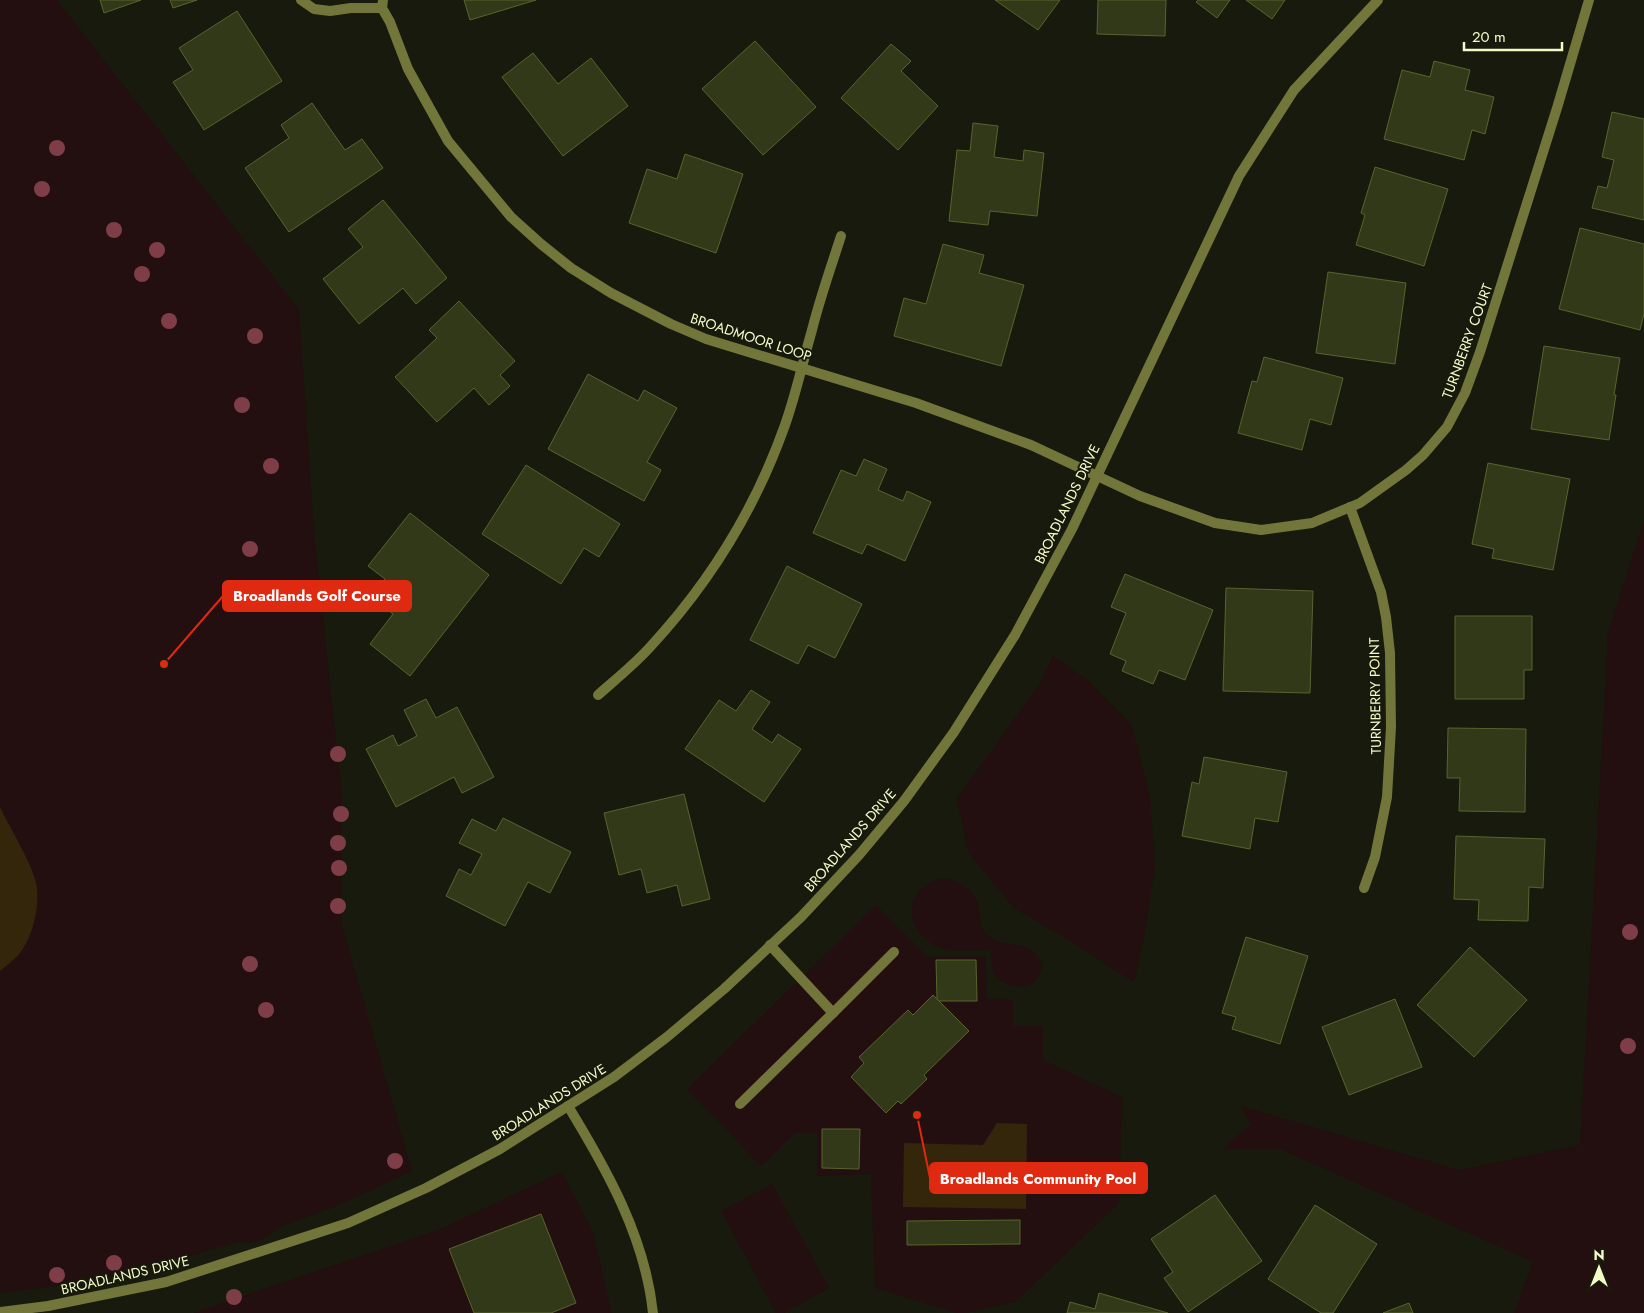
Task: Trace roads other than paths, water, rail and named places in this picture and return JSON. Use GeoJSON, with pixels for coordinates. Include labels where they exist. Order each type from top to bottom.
{"type":"FeatureCollection","features":[{"type":"Feature","properties":{"kind":"street","name":"BROADMOOR LOOP"},"geometry":{"type":"LineString","coordinates":[[301,0],[314,9],[330,12],[382,4],[412,77],[448,141],[511,217],[571,268],[611,293],[671,324],[706,339],[916,403],[1031,445],[1096,475]]}},
{"type":"Feature","properties":{"kind":"street","name":"BROADLANDS DRIVE"},"geometry":{"type":"LineString","coordinates":[[0,1312],[48,1306],[166,1282],[348,1223],[426,1188],[500,1149],[614,1077],[666,1038],[724,989],[801,917],[859,855],[904,801],[954,732],[1015,636],[1072,528],[1239,176],[1294,90],[1378,0]]}},
{"type":"Feature","properties":{"kind":"street","name":"TURNBERRY COURT"},"geometry":{"type":"LineString","coordinates":[[1096,475],[1140,496],[1215,523],[1261,530],[1312,523],[1350,508],[1406,470],[1423,455],[1447,428],[1465,393],[1557,108],[1589,0]]}},
{"type":"Feature","properties":{"kind":"street"},"geometry":{"type":"LineString","coordinates":[[598,696],[650,648],[680,613],[707,578],[744,518],[783,432],[841,236]]}},
{"type":"Feature","properties":{"kind":"street","name":"TURNBERRY POINT"},"geometry":{"type":"LineString","coordinates":[[1350,508],[1381,592],[1390,653],[1391,727],[1387,797],[1376,857],[1364,888]]}},
{"type":"Feature","properties":{"kind":"street"},"geometry":{"type":"LineString","coordinates":[[770,945],[833,1013]]}},
{"type":"Feature","properties":{"kind":"street"},"geometry":{"type":"LineString","coordinates":[[740,1104],[894,952]]}},
{"type":"Feature","properties":{"kind":"street"},"geometry":{"type":"LineString","coordinates":[[568,1106],[602,1163],[627,1212],[646,1270],[654,1313]]}},
{"type":"Feature","properties":{"kind":"place","name":"Broadlands Golf Course"},"geometry":{"type":"Point","coordinates":[164,664]}},
{"type":"Feature","properties":{"kind":"place","name":"Broadlands Community Pool"},"geometry":{"type":"Point","coordinates":[917,1115]}}]}
